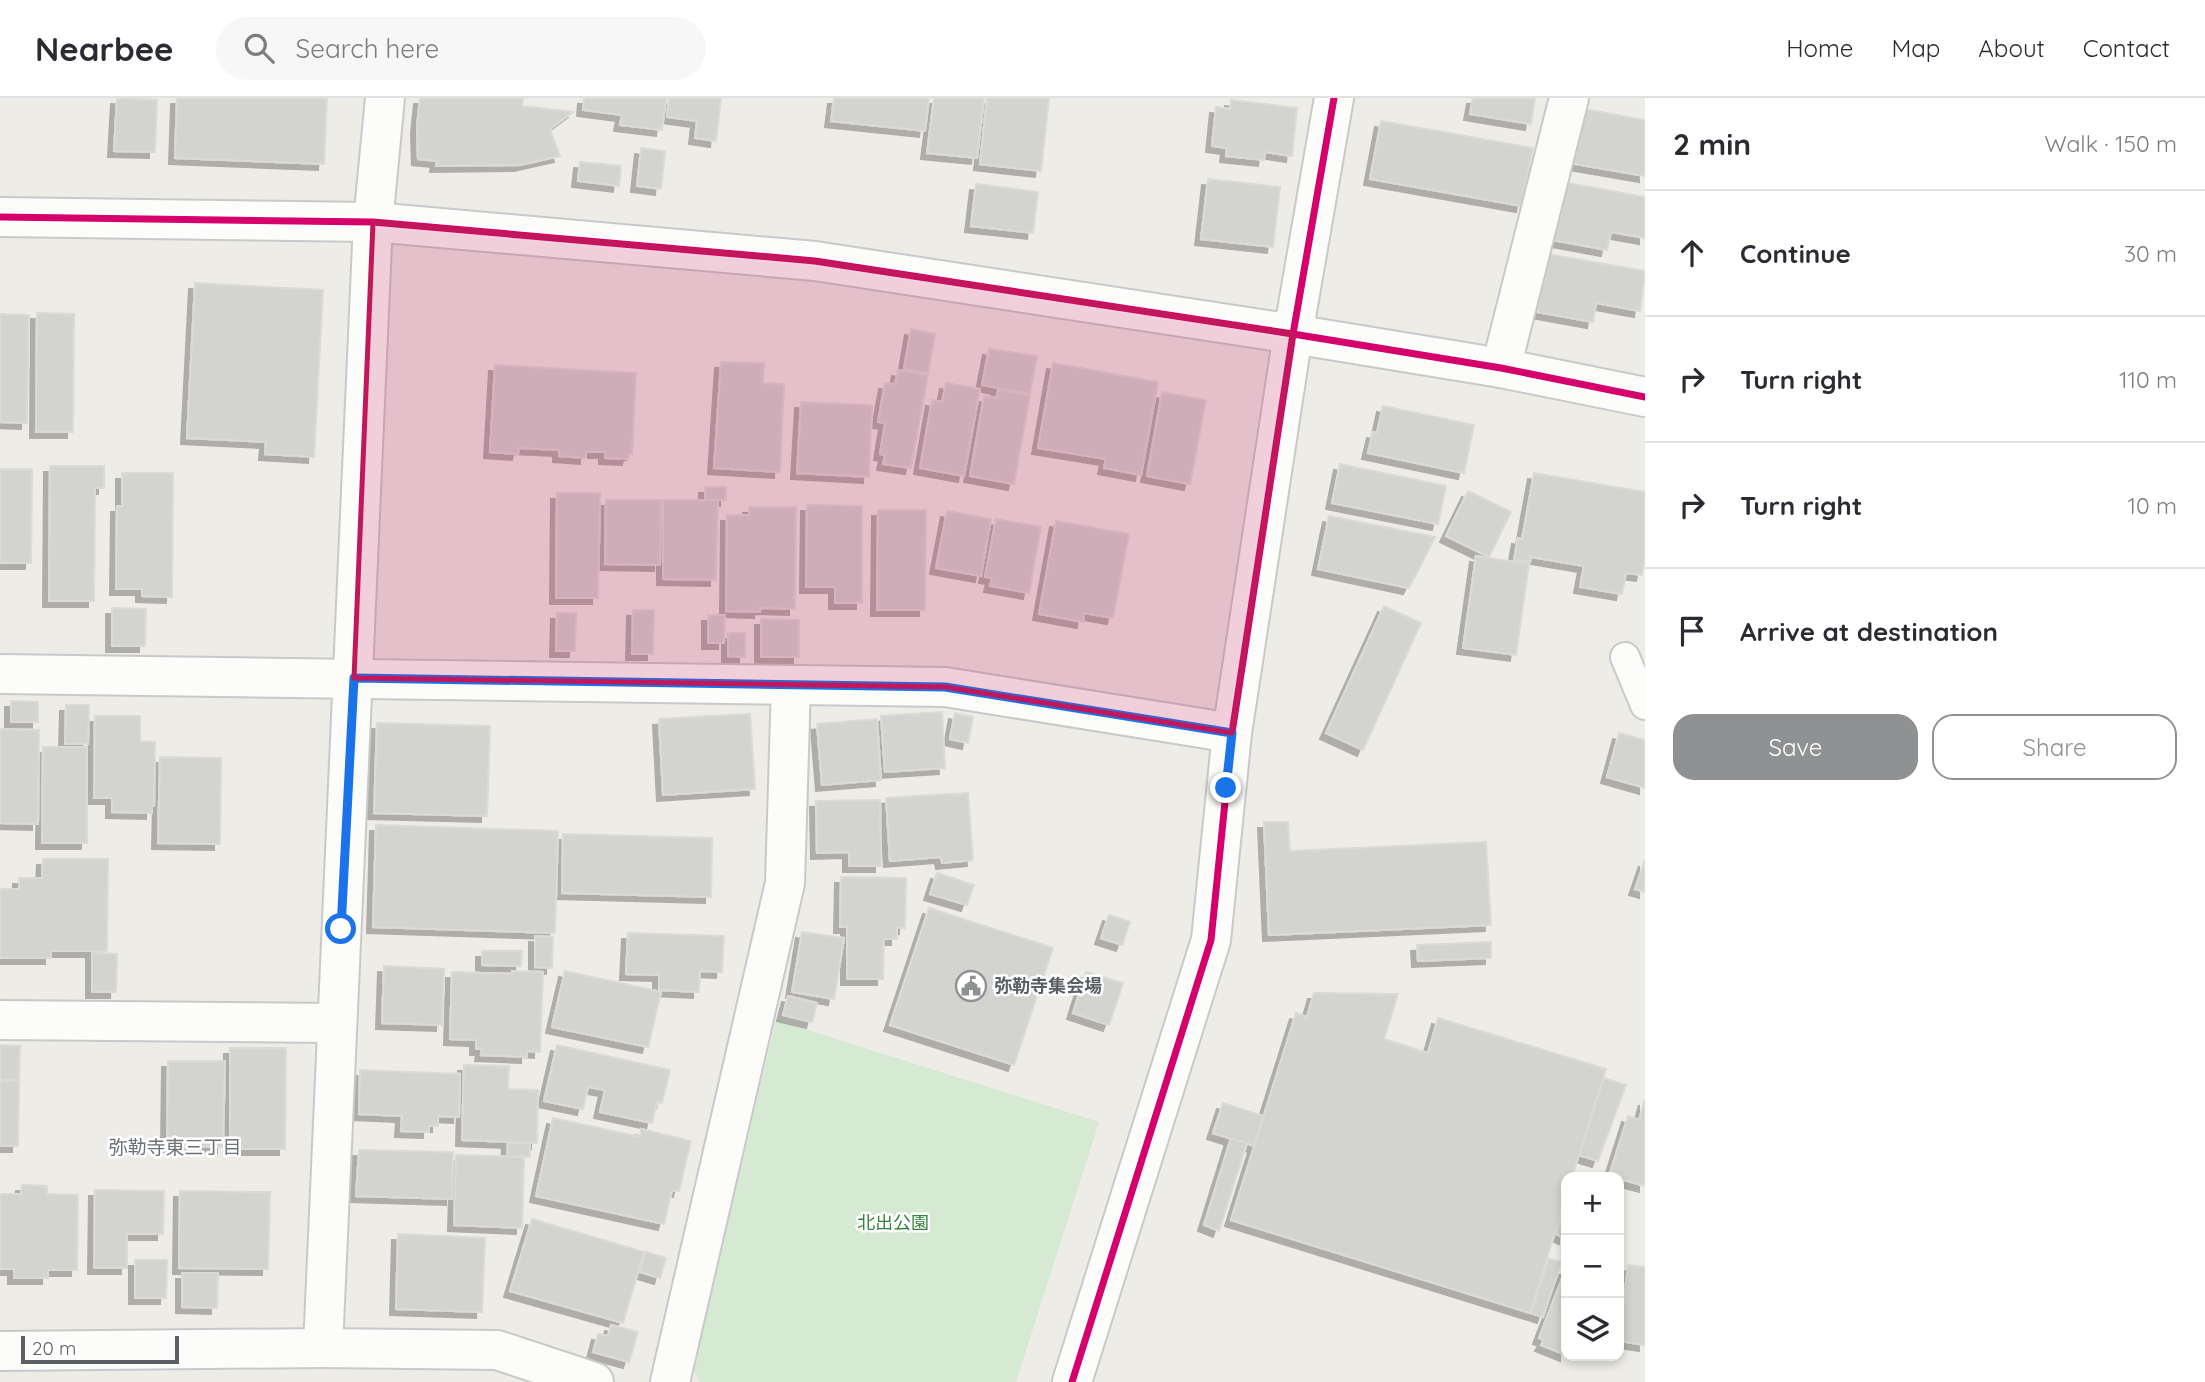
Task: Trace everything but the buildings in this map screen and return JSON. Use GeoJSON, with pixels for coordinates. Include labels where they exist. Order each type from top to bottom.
{"type":"FeatureCollection","features":[{"type":"Feature","properties":{"kind":"street"},"geometry":{"type":"LineString","coordinates":[[323,1348],[373,222],[385,98]]}},
{"type":"Feature","properties":{"kind":"street"},"geometry":{"type":"LineString","coordinates":[[1072,1382],[1211,940],[1232,733],[1293,334],[1334,98]]}},
{"type":"Feature","properties":{"kind":"street"},"geometry":{"type":"LineString","coordinates":[[1501,368],[1569,98]]}},
{"type":"Feature","properties":{"kind":"street"},"geometry":{"type":"LineString","coordinates":[[0,217],[373,222],[815,261],[1501,368],[1645,397]]}},
{"type":"Feature","properties":{"kind":"street"},"geometry":{"type":"LineString","coordinates":[[0,674],[945,687],[1232,733]]}},
{"type":"Feature","properties":{"kind":"street"},"geometry":{"type":"LineString","coordinates":[[670,1382],[785,883],[791,685]]}},
{"type":"Feature","properties":{"kind":"street"},"geometry":{"type":"LineString","coordinates":[[0,1020],[337,1023]]}},
{"type":"Feature","properties":{"kind":"street"},"geometry":{"type":"LineString","coordinates":[[16,1361],[323,1348],[497,1350],[594,1382]]}},
{"type":"Feature","properties":{"kind":"lane"},"geometry":{"type":"LineString","coordinates":[[1625,657],[1645,705]]}},
{"type":"Feature","properties":{"kind":"highlighted area"},"geometry":{"type":"Polygon","coordinates":[[[373,222],[815,261],[1293,334],[1232,733],[945,687],[354,678],[373,222]]]}},
{"type":"Feature","properties":{"kind":"green space","name":"北出公園"},"geometry":{"type":"Polygon","coordinates":[[[776,1020],[1099,1122],[1016,1382],[700,1382],[693,1370],[776,1020]]]}},
{"type":"Feature","properties":{"kind":"cycle path"},"geometry":{"type":"LineString","coordinates":[[1072,1382],[1211,940],[1232,733],[1293,334],[1334,98]]}},
{"type":"Feature","properties":{"kind":"cycle path"},"geometry":{"type":"LineString","coordinates":[[0,217],[373,222],[815,261],[1501,368],[1645,397]]}},
{"type":"Feature","properties":{"kind":"place","name":"弥勒寺集会場"},"geometry":{"type":"Point","coordinates":[971,986]}},
{"type":"Feature","properties":{"kind":"district","name":"弥勒寺東三丁目"},"geometry":{"type":"Point","coordinates":[175,1147]}},
{"type":"Feature","properties":{"kind":"route"},"geometry":{"type":"LineString","coordinates":[[341,929],[354,678],[945,687],[1232,733],[1226,788]]}}]}
